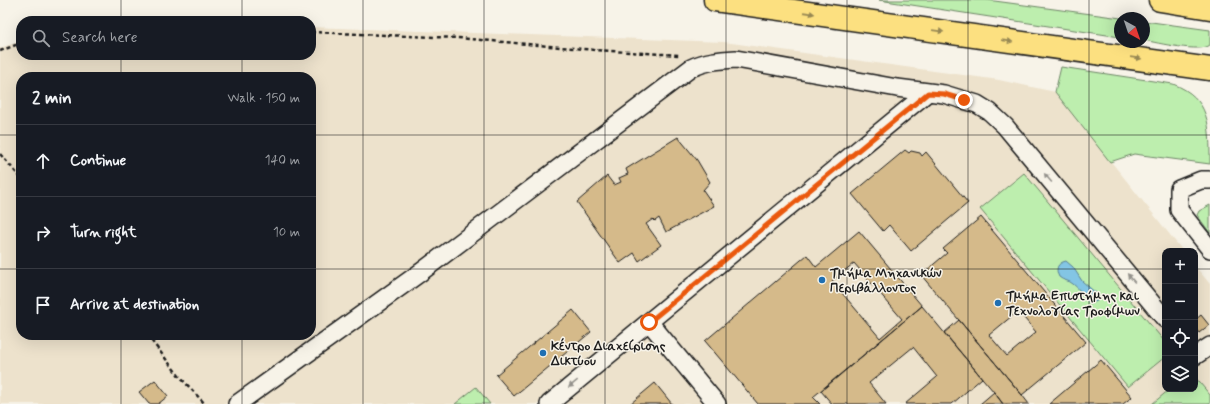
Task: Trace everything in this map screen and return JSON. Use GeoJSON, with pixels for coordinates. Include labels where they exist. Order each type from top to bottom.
{"type":"FeatureCollection","features":[{"type":"Feature","properties":{"kind":"highway"},"geometry":{"type":"LineString","coordinates":[[715,0],[1210,69]]}},
{"type":"Feature","properties":{"kind":"highway"},"geometry":{"type":"LineString","coordinates":[[1160,0],[1210,8]]}},
{"type":"Feature","properties":{"kind":"street"},"geometry":{"type":"LineString","coordinates":[[237,404],[421,272],[691,68],[704,62],[736,59],[928,93],[944,94],[978,104],[1005,126],[1162,315]]}},
{"type":"Feature","properties":{"kind":"street"},"geometry":{"type":"LineString","coordinates":[[550,404],[928,93]]}},
{"type":"Feature","properties":{"kind":"street"},"geometry":{"type":"LineString","coordinates":[[1210,180],[1201,180],[1179,189],[1179,210],[1210,249]]}},
{"type":"Feature","properties":{"kind":"street"},"geometry":{"type":"LineString","coordinates":[[649,322],[717,404]]}},
{"type":"Feature","properties":{"kind":"street"},"geometry":{"type":"LineString","coordinates":[[1198,354],[1210,346]]}},
{"type":"Feature","properties":{"kind":"path"},"geometry":{"type":"LineString","coordinates":[[316,32],[458,38],[595,50],[681,55]]}},
{"type":"Feature","properties":{"kind":"path"},"geometry":{"type":"LineString","coordinates":[[0,51],[16,45]]}},
{"type":"Feature","properties":{"kind":"path"},"geometry":{"type":"LineString","coordinates":[[0,154],[16,172]]}},
{"type":"Feature","properties":{"kind":"path"},"geometry":{"type":"LineString","coordinates":[[151,340],[180,377],[205,404]]}},
{"type":"Feature","properties":{"kind":"shaded area"},"geometry":{"type":"Polygon","coordinates":[[[316,27],[724,42],[999,80],[1055,92],[1181,248],[1162,248],[1162,392],[1198,392],[1198,270],[1210,284],[1210,404],[0,404],[0,48],[16,43],[16,60],[316,60],[316,27]]]}},
{"type":"Feature","properties":{"kind":"green space"},"geometry":{"type":"Polygon","coordinates":[[[879,0],[987,0],[1114,17],[1114,36],[879,0]]]}},
{"type":"Feature","properties":{"kind":"green space"},"geometry":{"type":"Polygon","coordinates":[[[1150,22],[1210,30],[1210,45],[1205,47],[1189,48],[1150,41],[1150,22]]]}},
{"type":"Feature","properties":{"kind":"green space"},"geometry":{"type":"Polygon","coordinates":[[[1061,67],[1173,84],[1185,90],[1201,105],[1205,115],[1208,125],[1210,164],[1134,154],[1110,162],[1055,92],[1061,67]]]}},
{"type":"Feature","properties":{"kind":"green space"},"geometry":{"type":"Polygon","coordinates":[[[1024,173],[1162,338],[1162,359],[1128,387],[980,209],[1024,173]]]}},
{"type":"Feature","properties":{"kind":"green space"},"geometry":{"type":"Polygon","coordinates":[[[1210,205],[1210,233],[1197,215],[1199,211],[1210,205]]]}},
{"type":"Feature","properties":{"kind":"green space"},"geometry":{"type":"Polygon","coordinates":[[[1198,381],[1210,395],[1210,404],[1152,404],[1166,392],[1198,392],[1198,381]]]}},
{"type":"Feature","properties":{"kind":"green space"},"geometry":{"type":"Polygon","coordinates":[[[476,387],[490,404],[455,404],[476,387]]]}},
{"type":"Feature","properties":{"kind":"water"},"geometry":{"type":"Polygon","coordinates":[[[1066,261],[1073,267],[1082,281],[1097,294],[1097,301],[1090,304],[1076,286],[1059,277],[1057,269],[1061,263],[1066,261]]]}},
{"type":"Feature","properties":{"kind":"building"},"geometry":{"type":"Polygon","coordinates":[[[678,137],[697,160],[710,182],[703,190],[714,206],[666,232],[659,218],[655,221],[653,219],[646,224],[661,245],[639,261],[634,253],[620,263],[577,202],[607,176],[614,185],[621,182],[619,178],[628,174],[626,169],[678,137]]]}},
{"type":"Feature","properties":{"kind":"building"},"geometry":{"type":"Polygon","coordinates":[[[905,150],[909,153],[911,151],[920,153],[922,156],[926,152],[968,203],[911,251],[889,225],[883,231],[852,194],[905,150]]]}},
{"type":"Feature","properties":{"kind":"building","name":"Τμήμα Επιστήμης και Τεχνολογίας Τροφίμων"},"geometry":{"type":"Polygon","coordinates":[[[981,217],[1086,342],[1022,395],[921,275],[947,253],[943,249],[981,217]],[[1018,311],[989,335],[1007,356],[1036,332],[1018,311]]]}},
{"type":"Feature","properties":{"kind":"building"},"geometry":{"type":"Polygon","coordinates":[[[859,231],[922,306],[813,397],[820,404],[758,404],[705,341],[807,255],[816,267],[859,231]],[[854,263],[832,281],[880,338],[902,319],[854,263]]]}},
{"type":"Feature","properties":{"kind":"building"},"geometry":{"type":"Polygon","coordinates":[[[922,306],[982,378],[952,404],[905,404],[937,377],[913,347],[869,383],[886,404],[832,404],[821,391],[922,306]]]}},
{"type":"Feature","properties":{"kind":"building","name":"Κέντρο Διαχείρισης Δικτύου"},"geometry":{"type":"Polygon","coordinates":[[[573,310],[591,332],[514,396],[496,375],[573,310]]]}},
{"type":"Feature","properties":{"kind":"building"},"geometry":{"type":"Polygon","coordinates":[[[1201,315],[1209,325],[1199,333],[1198,332],[1198,318],[1201,315]]]}},
{"type":"Feature","properties":{"kind":"building"},"geometry":{"type":"Polygon","coordinates":[[[959,320],[1029,404],[1003,404],[944,333],[959,320]]]}},
{"type":"Feature","properties":{"kind":"building"},"geometry":{"type":"Polygon","coordinates":[[[1101,360],[1132,397],[1123,404],[1049,404],[1101,360]]]}},
{"type":"Feature","properties":{"kind":"building"},"geometry":{"type":"Polygon","coordinates":[[[155,380],[168,396],[158,404],[149,404],[139,392],[155,380]]]}},
{"type":"Feature","properties":{"kind":"building"},"geometry":{"type":"Polygon","coordinates":[[[655,383],[672,404],[630,404],[655,383]]]}},
{"type":"Feature","properties":{"kind":"building"},"geometry":{"type":"Polygon","coordinates":[[[994,392],[1003,404],[980,404],[994,392]]]}},
{"type":"Feature","properties":{"kind":"place","name":"Τμήμα Μηχανικών Περιβάλλοντος"},"geometry":{"type":"Point","coordinates":[822,280]}},
{"type":"Feature","properties":{"kind":"place","name":"Τμήμα Επιστήμης και Τεχνολογίας Τροφίμων"},"geometry":{"type":"Point","coordinates":[998,303]}},
{"type":"Feature","properties":{"kind":"place","name":"Κέντρο Διαχείρισης Δικτύου"},"geometry":{"type":"Point","coordinates":[543,353]}},
{"type":"Feature","properties":{"kind":"route"},"geometry":{"type":"LineString","coordinates":[[649,322],[928,93],[944,94],[964,100]]}}]}
